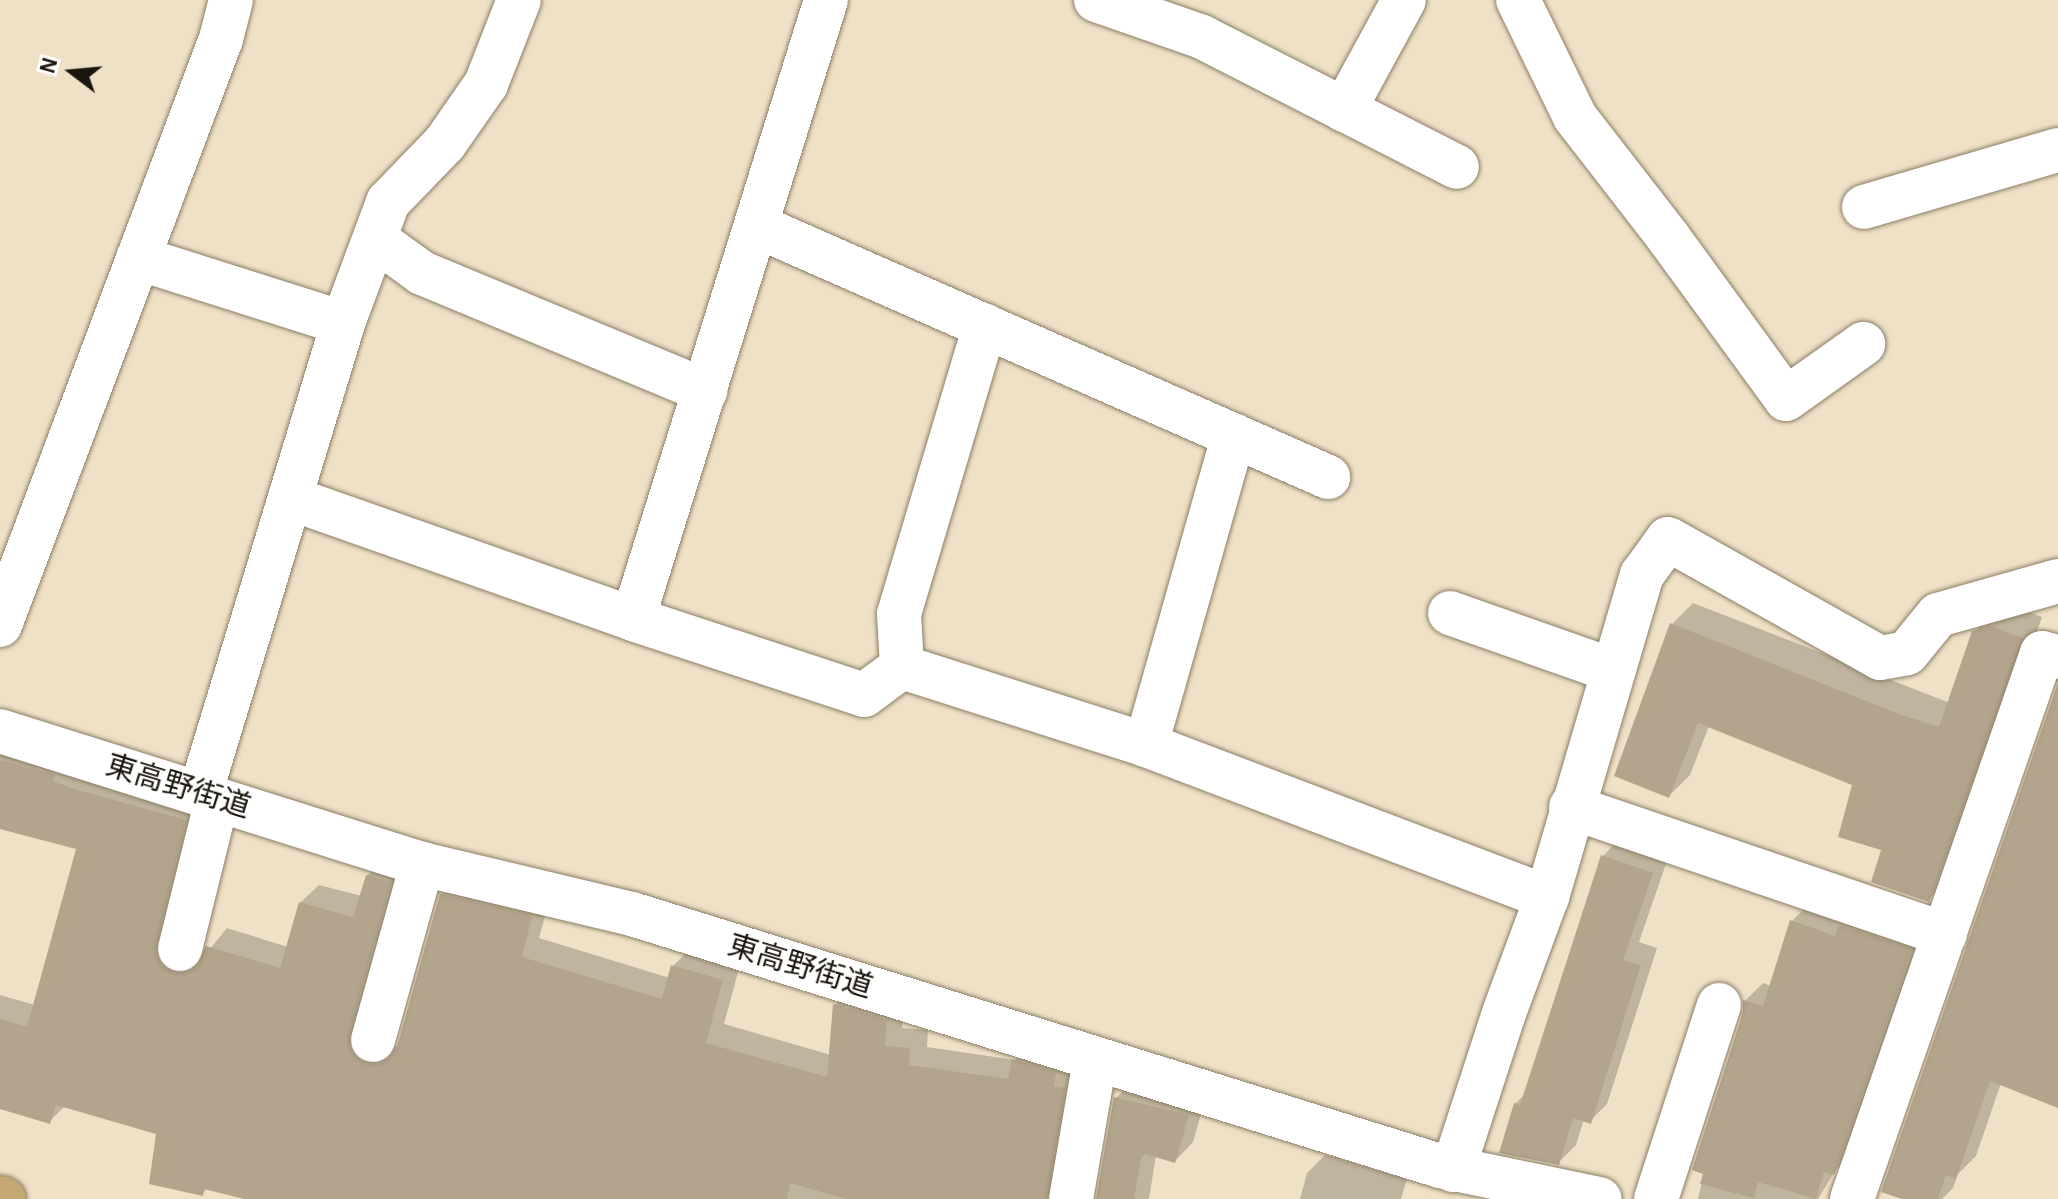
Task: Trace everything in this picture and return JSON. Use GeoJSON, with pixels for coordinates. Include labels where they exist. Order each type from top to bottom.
{"type":"FeatureCollection","features":[{"type":"Feature","properties":{"kind":"street"},"geometry":{"type":"LineString","coordinates":[[0,625],[221,39],[231,0]]}},
{"type":"Feature","properties":{"kind":"street"},"geometry":{"type":"LineString","coordinates":[[180,949],[209,796],[290,498],[343,323],[388,202],[445,143],[486,84],[519,0]]}},
{"type":"Feature","properties":{"kind":"street"},"geometry":{"type":"LineString","coordinates":[[633,619],[826,0]]}},
{"type":"Feature","properties":{"kind":"street"},"geometry":{"type":"LineString","coordinates":[[1096,0],[1202,37],[1457,167]]}},
{"type":"Feature","properties":{"kind":"street"},"geometry":{"type":"LineString","coordinates":[[1344,110],[1404,0]]}},
{"type":"Feature","properties":{"kind":"street"},"geometry":{"type":"LineString","coordinates":[[1518,0],[1575,117],[1668,237],[1786,399],[1863,344]]}},
{"type":"Feature","properties":{"kind":"street"},"geometry":{"type":"LineString","coordinates":[[1864,207],[2058,150]]}},
{"type":"Feature","properties":{"kind":"street"},"geometry":{"type":"LineString","coordinates":[[757,226],[1328,477]]}},
{"type":"Feature","properties":{"kind":"street"},"geometry":{"type":"LineString","coordinates":[[375,239],[422,273],[705,391]]}},
{"type":"Feature","properties":{"kind":"street"},"geometry":{"type":"LineString","coordinates":[[138,258],[343,323]]}},
{"type":"Feature","properties":{"kind":"street"},"geometry":{"type":"LineString","coordinates":[[902,667],[899,614],[985,326]]}},
{"type":"Feature","properties":{"kind":"street"},"geometry":{"type":"LineString","coordinates":[[1146,745],[1234,435]]}},
{"type":"Feature","properties":{"kind":"street"},"geometry":{"type":"LineString","coordinates":[[290,498],[633,619],[864,695],[902,667]]}},
{"type":"Feature","properties":{"kind":"street"},"geometry":{"type":"LineString","coordinates":[[1441,1179],[1547,897],[1571,807],[1642,575],[1668,539],[1880,658],[1907,653],[1938,615],[2058,581]]}},
{"type":"Feature","properties":{"kind":"street"},"geometry":{"type":"LineString","coordinates":[[1450,613],[1612,670]]}},
{"type":"Feature","properties":{"kind":"street"},"geometry":{"type":"LineString","coordinates":[[1852,1199],[2042,653],[2058,657]]}},
{"type":"Feature","properties":{"kind":"street"},"geometry":{"type":"LineString","coordinates":[[902,667],[1146,745],[1547,897]]}},
{"type":"Feature","properties":{"kind":"street","name":"東高野街道"},"geometry":{"type":"LineString","coordinates":[[0,731],[422,864],[632,914],[1095,1060],[1441,1179],[1600,1199]]}},
{"type":"Feature","properties":{"kind":"street"},"geometry":{"type":"LineString","coordinates":[[1571,807],[1945,934]]}},
{"type":"Feature","properties":{"kind":"street"},"geometry":{"type":"LineString","coordinates":[[373,1040],[422,864]]}},
{"type":"Feature","properties":{"kind":"street"},"geometry":{"type":"LineString","coordinates":[[1656,1199],[1719,1005]]}},
{"type":"Feature","properties":{"kind":"street"},"geometry":{"type":"LineString","coordinates":[[1071,1199],[1095,1060]]}},
{"type":"Feature","properties":{"kind":"building"},"geometry":{"type":"Polygon","coordinates":[[[1670,623],[1896,713],[1939,727],[1972,631],[1990,626],[2023,638],[1929,902],[1871,882],[1881,850],[1838,837],[1852,785],[1698,723],[1669,798],[1614,776],[1670,623]]]}},
{"type":"Feature","properties":{"kind":"building"},"geometry":{"type":"Polygon","coordinates":[[[2058,683],[2058,1108],[1990,1081],[1956,1179],[1946,1175],[1938,1199],[1902,1199],[1881,1192],[2058,683]]]}},
{"type":"Feature","properties":{"kind":"building"},"geometry":{"type":"Polygon","coordinates":[[[0,760],[55,775],[53,781],[71,788],[186,820],[156,944],[156,955],[162,966],[173,973],[186,973],[197,967],[206,946],[280,968],[299,902],[353,917],[366,875],[391,882],[349,1034],[349,1047],[355,1057],[366,1064],[380,1064],[390,1058],[397,1047],[440,894],[532,916],[522,957],[662,999],[671,965],[723,980],[706,1043],[827,1077],[833,1004],[887,1020],[885,1046],[910,1048],[909,1065],[1008,1079],[1012,1059],[1056,1072],[1054,1086],[1065,1088],[1047,1199],[846,1199],[790,1183],[787,1199],[244,1199],[204,1189],[203,1196],[149,1184],[156,1134],[56,1105],[50,1124],[0,1109],[0,1019],[27,1027],[76,849],[0,829],[0,760]]]}},
{"type":"Feature","properties":{"kind":"building"},"geometry":{"type":"Polygon","coordinates":[[[1601,855],[1653,873],[1623,960],[1641,965],[1591,1124],[1573,1118],[1559,1165],[1499,1153],[1514,1103],[1520,1105],[1601,855]]]}},
{"type":"Feature","properties":{"kind":"building"},"geometry":{"type":"Polygon","coordinates":[[[1790,920],[1835,936],[1839,925],[1912,949],[1834,1175],[1824,1172],[1816,1199],[1758,1182],[1754,1198],[1700,1184],[1703,1174],[1692,1170],[1743,1013],[1743,1000],[1763,1006],[1790,920]]]}},
{"type":"Feature","properties":{"kind":"building"},"geometry":{"type":"Polygon","coordinates":[[[1114,1097],[1189,1115],[1175,1163],[1145,1154],[1141,1158],[1134,1199],[1096,1199],[1114,1097]]]}}]}
